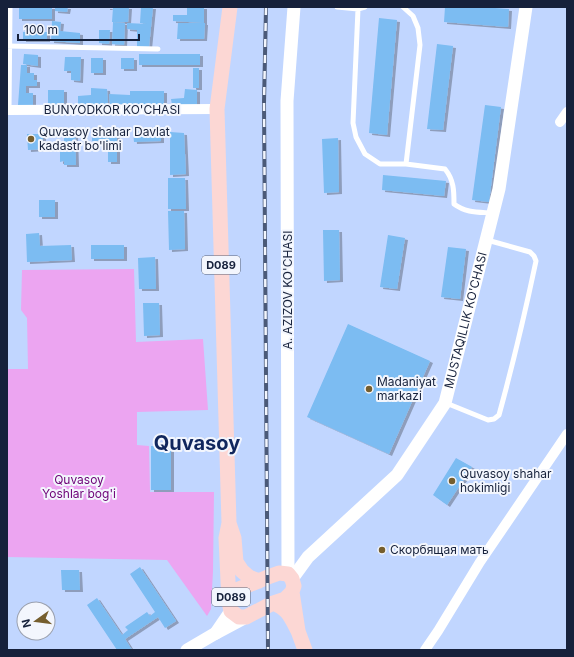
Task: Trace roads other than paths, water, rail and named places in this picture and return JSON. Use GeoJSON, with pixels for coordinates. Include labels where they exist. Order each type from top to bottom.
{"type":"FeatureCollection","features":[{"type":"Feature","properties":{"kind":"main road","name":"D089"},"geometry":{"type":"LineString","coordinates":[[230,7],[217,110],[230,523],[234,538],[236,562],[242,571],[249,577],[259,581]]}},
{"type":"Feature","properties":{"kind":"main road","name":"D089"},"geometry":{"type":"LineString","coordinates":[[230,523],[226,538],[230,607],[238,617],[246,617],[285,598],[291,582],[279,573],[259,581],[233,593],[230,607]]}},
{"type":"Feature","properties":{"kind":"main road"},"geometry":{"type":"LineString","coordinates":[[291,582],[298,631]]}},
{"type":"Feature","properties":{"kind":"main road"},"geometry":{"type":"LineString","coordinates":[[273,603],[282,607],[289,614],[298,631],[305,650]]}},
{"type":"Feature","properties":{"kind":"street","name":"A. AZIZOV KO'CHASI"},"geometry":{"type":"LineString","coordinates":[[291,582],[287,101],[294,7]]}},
{"type":"Feature","properties":{"kind":"street","name":"MUSTAQILLIK KO'CHASI"},"geometry":{"type":"LineString","coordinates":[[291,582],[308,557],[397,475],[445,403],[499,188],[526,7]]}},
{"type":"Feature","properties":{"kind":"street","name":"BUNYODKOR KO'CHASI"},"geometry":{"type":"LineString","coordinates":[[8,110],[217,110]]}},
{"type":"Feature","properties":{"kind":"street"},"geometry":{"type":"LineString","coordinates":[[560,122],[567,112]]}},
{"type":"Feature","properties":{"kind":"street"},"geometry":{"type":"LineString","coordinates":[[425,650],[480,562],[567,434]]}},
{"type":"Feature","properties":{"kind":"street"},"geometry":{"type":"LineString","coordinates":[[216,632],[230,607]]}},
{"type":"Feature","properties":{"kind":"street"},"geometry":{"type":"LineString","coordinates":[[188,650],[216,632],[246,617]]}},
{"type":"Feature","properties":{"kind":"lane"},"geometry":{"type":"LineString","coordinates":[[8,110],[8,46],[10,7]]}},
{"type":"Feature","properties":{"kind":"lane"},"geometry":{"type":"LineString","coordinates":[[337,7],[358,9],[366,7]]}},
{"type":"Feature","properties":{"kind":"lane"},"geometry":{"type":"LineString","coordinates":[[403,7],[413,16],[418,28],[420,45],[406,164]]}},
{"type":"Feature","properties":{"kind":"lane"},"geometry":{"type":"LineString","coordinates":[[358,9],[353,123],[356,137],[365,154],[380,164],[406,164],[445,169],[451,176],[454,192],[454,204],[467,211],[493,213]]}},
{"type":"Feature","properties":{"kind":"lane"},"geometry":{"type":"LineString","coordinates":[[8,46],[158,49]]}},
{"type":"Feature","properties":{"kind":"lane"},"geometry":{"type":"LineString","coordinates":[[445,403],[488,420],[494,419],[498,415],[516,353],[536,261],[530,252],[486,240]]}},
{"type":"Feature","properties":{"kind":"railway"},"geometry":{"type":"LineString","coordinates":[[266,7],[264,103],[268,650]]}},
{"type":"Feature","properties":{"kind":"place","name":"Quvasoy shahar Davlat kadastr bo'limi"},"geometry":{"type":"Point","coordinates":[31,139]}},
{"type":"Feature","properties":{"kind":"place","name":"Madaniyat markazi"},"geometry":{"type":"Point","coordinates":[369,389]}},
{"type":"Feature","properties":{"kind":"place","name":"Quvasoy shahar hokimligi"},"geometry":{"type":"Point","coordinates":[452,481]}},
{"type":"Feature","properties":{"kind":"place","name":"Скорбящая мать"},"geometry":{"type":"Point","coordinates":[382,550]}},
{"type":"Feature","properties":{"kind":"district","name":"Quvasoy"},"geometry":{"type":"Point","coordinates":[197,443]}},
{"type":"Feature","properties":{"kind":"park label","name":"Quvasoy Yoshlar bog'i"},"geometry":{"type":"Point","coordinates":[79,487]}}]}
